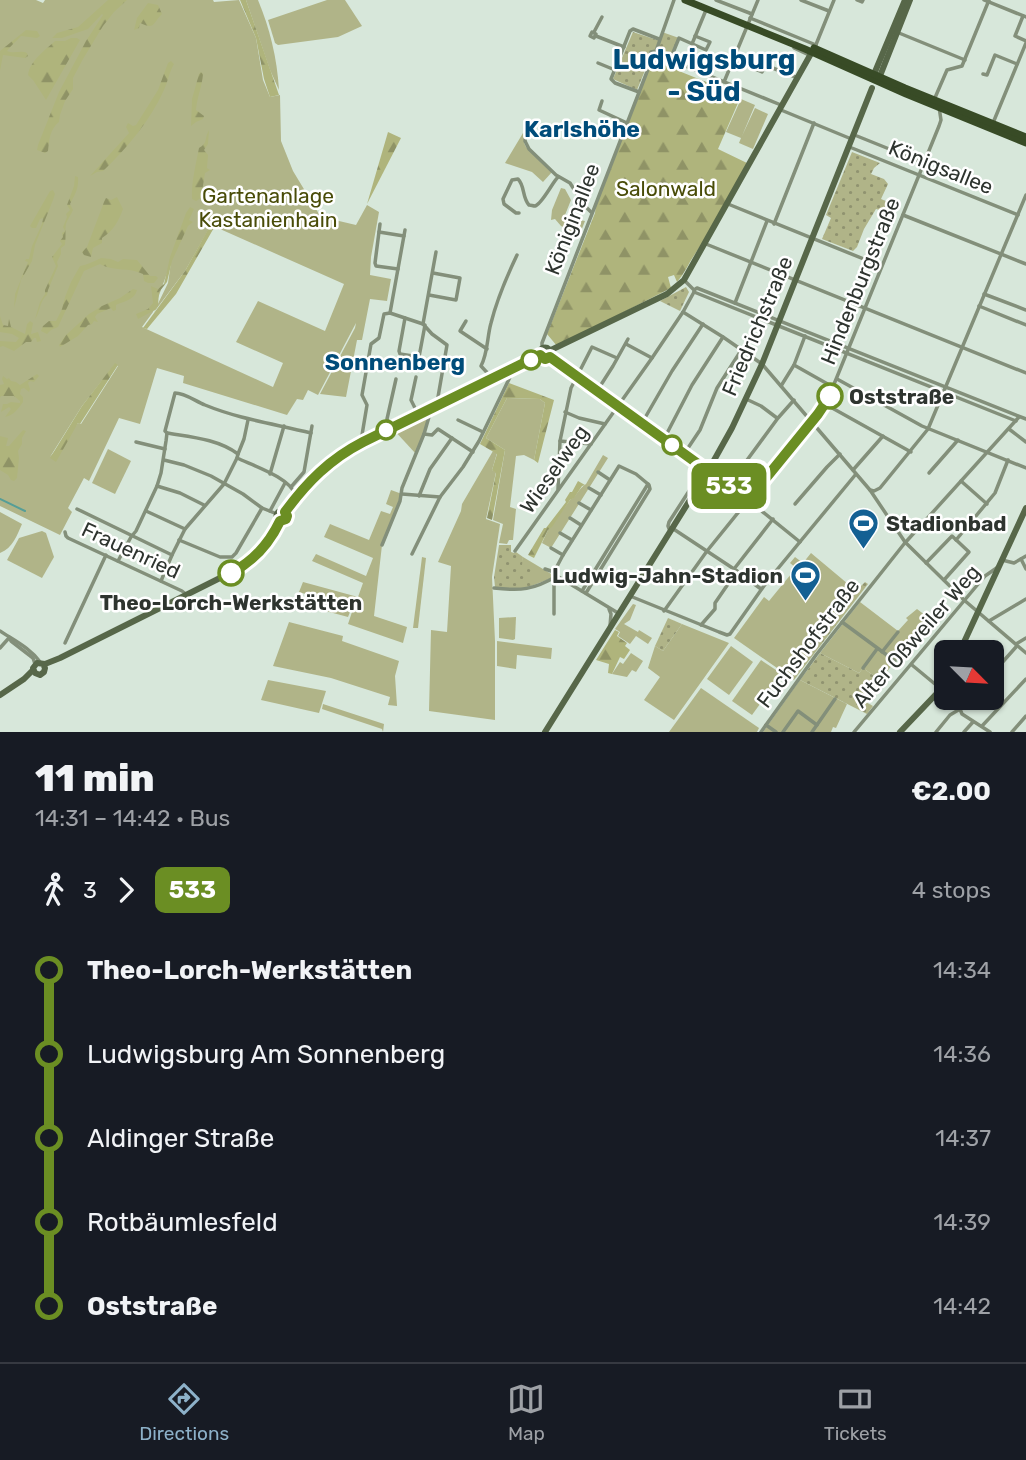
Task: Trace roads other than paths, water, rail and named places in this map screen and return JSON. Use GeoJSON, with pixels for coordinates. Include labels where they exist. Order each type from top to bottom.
{"type":"FeatureCollection","features":[{"type":"Feature","properties":{"kind":"main road"},"geometry":{"type":"LineString","coordinates":[[685,0],[707,10],[749,21]]}},
{"type":"Feature","properties":{"kind":"main road"},"geometry":{"type":"LineString","coordinates":[[695,0],[749,21],[875,80],[988,124],[1026,142]]}},
{"type":"Feature","properties":{"kind":"main road"},"geometry":{"type":"LineString","coordinates":[[883,61],[908,0]]}},
{"type":"Feature","properties":{"kind":"main road","name":"Friedrichstraße"},"geometry":{"type":"LineString","coordinates":[[840,170],[842,159],[875,80],[898,32],[908,0]]}},
{"type":"Feature","properties":{"kind":"main road","name":"Friedrichstraße"},"geometry":{"type":"LineString","coordinates":[[545,732],[708,471],[746,399],[908,0]]}},
{"type":"Feature","properties":{"kind":"main road"},"geometry":{"type":"LineString","coordinates":[[0,695],[39,667],[228,575],[250,561],[271,538],[276,515],[287,518],[285,512],[296,497],[323,467],[339,455],[390,425],[493,379],[541,351],[545,359],[667,294],[684,280],[706,244],[813,50]]}},
{"type":"Feature","properties":{"kind":"main road"},"geometry":{"type":"LineString","coordinates":[[936,103],[953,113],[1026,137]]}},
{"type":"Feature","properties":{"kind":"main road","name":"Friedrichstraße"},"geometry":{"type":"LineString","coordinates":[[840,170],[852,148],[853,137]]}},
{"type":"Feature","properties":{"kind":"main road"},"geometry":{"type":"LineString","coordinates":[[965,640],[1026,508]]}},
{"type":"Feature","properties":{"kind":"main road"},"geometry":{"type":"LineString","coordinates":[[900,732],[934,701]]}},
{"type":"Feature","properties":{"kind":"street"},"geometry":{"type":"LineString","coordinates":[[673,0],[707,10],[692,44]]}},
{"type":"Feature","properties":{"kind":"street","name":"Königinallee"},"geometry":{"type":"LineString","coordinates":[[541,351],[592,212],[650,64],[653,65],[673,0]]}},
{"type":"Feature","properties":{"kind":"street"},"geometry":{"type":"LineString","coordinates":[[716,0],[749,21]]}},
{"type":"Feature","properties":{"kind":"street"},"geometry":{"type":"LineString","coordinates":[[723,82],[758,0]]}},
{"type":"Feature","properties":{"kind":"street"},"geometry":{"type":"LineString","coordinates":[[802,0],[830,11]]}},
{"type":"Feature","properties":{"kind":"street"},"geometry":{"type":"LineString","coordinates":[[813,50],[834,0]]}},
{"type":"Feature","properties":{"kind":"street"},"geometry":{"type":"LineString","coordinates":[[857,0],[863,0]]}},
{"type":"Feature","properties":{"kind":"street"},"geometry":{"type":"LineString","coordinates":[[953,113],[941,120],[936,103],[947,70],[962,66],[988,1],[1025,17],[1015,36],[1026,42],[988,124]]}},
{"type":"Feature","properties":{"kind":"street"},"geometry":{"type":"LineString","coordinates":[[601,16],[595,34],[624,47]]}},
{"type":"Feature","properties":{"kind":"street"},"geometry":{"type":"LineString","coordinates":[[639,92],[611,79],[630,31],[633,29],[660,40]]}},
{"type":"Feature","properties":{"kind":"street"},"geometry":{"type":"LineString","coordinates":[[898,32],[965,60]]}},
{"type":"Feature","properties":{"kind":"street"},"geometry":{"type":"LineString","coordinates":[[670,60],[679,38],[706,50],[710,42],[695,36]]}},
{"type":"Feature","properties":{"kind":"street","name":"Königsallee"},"geometry":{"type":"LineString","coordinates":[[657,52],[814,123],[924,163]]}},
{"type":"Feature","properties":{"kind":"street"},"geometry":{"type":"LineString","coordinates":[[983,74],[987,75],[995,55],[1017,64]]}},
{"type":"Feature","properties":{"kind":"street"},"geometry":{"type":"LineString","coordinates":[[733,60],[762,72],[765,65],[799,78]]}},
{"type":"Feature","properties":{"kind":"street"},"geometry":{"type":"LineString","coordinates":[[598,63],[615,70]]}},
{"type":"Feature","properties":{"kind":"street"},"geometry":{"type":"LineString","coordinates":[[602,101],[599,110],[627,123]]}},
{"type":"Feature","properties":{"kind":"street","name":"Hindenburgstraße"},"geometry":{"type":"LineString","coordinates":[[664,611],[707,551],[825,404],[941,120]]}},
{"type":"Feature","properties":{"kind":"street"},"geometry":{"type":"LineString","coordinates":[[527,123],[527,147],[558,177],[570,183],[584,205],[592,212]]}},
{"type":"Feature","properties":{"kind":"street"},"geometry":{"type":"LineString","coordinates":[[774,223],[814,123]]}},
{"type":"Feature","properties":{"kind":"street","name":"Königsallee"},"geometry":{"type":"LineString","coordinates":[[852,148],[1018,215]]}},
{"type":"Feature","properties":{"kind":"street"},"geometry":{"type":"LineString","coordinates":[[519,213],[504,204],[503,199],[512,180],[521,182],[525,200],[528,205],[533,206],[539,204],[558,177]]}},
{"type":"Feature","properties":{"kind":"street"},"geometry":{"type":"LineString","coordinates":[[870,490],[880,488],[928,429],[1026,195]]}},
{"type":"Feature","properties":{"kind":"street"},"geometry":{"type":"LineString","coordinates":[[728,204],[882,267]]}},
{"type":"Feature","properties":{"kind":"street"},"geometry":{"type":"LineString","coordinates":[[903,215],[1026,264]]}},
{"type":"Feature","properties":{"kind":"street"},"geometry":{"type":"LineString","coordinates":[[735,303],[767,221]]}},
{"type":"Feature","properties":{"kind":"street"},"geometry":{"type":"LineString","coordinates":[[380,224],[375,263],[398,269]]}},
{"type":"Feature","properties":{"kind":"street"},"geometry":{"type":"LineString","coordinates":[[390,313],[405,230]]}},
{"type":"Feature","properties":{"kind":"street"},"geometry":{"type":"LineString","coordinates":[[378,232],[404,236]]}},
{"type":"Feature","properties":{"kind":"street"},"geometry":{"type":"LineString","coordinates":[[706,244],[1026,373]]}},
{"type":"Feature","properties":{"kind":"street"},"geometry":{"type":"LineString","coordinates":[[405,318],[400,354],[419,357],[436,251]]}},
{"type":"Feature","properties":{"kind":"street"},"geometry":{"type":"LineString","coordinates":[[493,379],[481,368],[486,358],[491,324],[502,289],[517,255]]}},
{"type":"Feature","properties":{"kind":"street"},"geometry":{"type":"LineString","coordinates":[[429,295],[456,300],[460,278],[433,273]]}},
{"type":"Feature","properties":{"kind":"street"},"geometry":{"type":"LineString","coordinates":[[684,280],[694,291],[849,348],[1018,419],[1026,419]]}},
{"type":"Feature","properties":{"kind":"street"},"geometry":{"type":"LineString","coordinates":[[694,291],[697,288],[847,354],[945,389]]}},
{"type":"Feature","properties":{"kind":"street","name":"Wieselweg"},"geometry":{"type":"LineString","coordinates":[[515,551],[652,358],[694,291]]}},
{"type":"Feature","properties":{"kind":"street"},"geometry":{"type":"LineString","coordinates":[[984,294],[1026,310]]}},
{"type":"Feature","properties":{"kind":"street"},"geometry":{"type":"LineString","coordinates":[[979,306],[1026,325]]}},
{"type":"Feature","properties":{"kind":"street"},"geometry":{"type":"LineString","coordinates":[[683,312],[762,364],[870,490],[905,542],[964,600],[1026,653]]}},
{"type":"Feature","properties":{"kind":"street"},"geometry":{"type":"LineString","coordinates":[[363,442],[367,405],[362,395],[371,344],[379,338],[383,314],[390,313],[424,325],[447,345],[437,401],[439,405]]}},
{"type":"Feature","properties":{"kind":"street"},"geometry":{"type":"LineString","coordinates":[[466,321],[460,331],[487,349]]}},
{"type":"Feature","properties":{"kind":"street"},"geometry":{"type":"LineString","coordinates":[[642,423],[703,324]]}},
{"type":"Feature","properties":{"kind":"street"},"geometry":{"type":"LineString","coordinates":[[781,386],[794,365],[805,336]]}},
{"type":"Feature","properties":{"kind":"street"},"geometry":{"type":"LineString","coordinates":[[664,439],[692,384],[723,337]]}},
{"type":"Feature","properties":{"kind":"street"},"geometry":{"type":"LineString","coordinates":[[597,391],[628,339]]}},
{"type":"Feature","properties":{"kind":"street"},"geometry":{"type":"LineString","coordinates":[[625,344],[652,358]]}},
{"type":"Feature","properties":{"kind":"street"},"geometry":{"type":"LineString","coordinates":[[558,490],[560,441],[571,388],[592,347],[617,358]]}},
{"type":"Feature","properties":{"kind":"street"},"geometry":{"type":"LineString","coordinates":[[684,454],[700,430],[717,388],[742,349]]}},
{"type":"Feature","properties":{"kind":"street"},"geometry":{"type":"LineString","coordinates":[[550,354],[577,377],[748,500],[800,542]]}},
{"type":"Feature","properties":{"kind":"street"},"geometry":{"type":"LineString","coordinates":[[794,365],[834,387]]}},
{"type":"Feature","properties":{"kind":"street"},"geometry":{"type":"LineString","coordinates":[[412,554],[440,497],[473,452],[484,432],[510,377],[510,370]]}},
{"type":"Feature","properties":{"kind":"street"},"geometry":{"type":"LineString","coordinates":[[416,377],[411,400],[416,410]]}},
{"type":"Feature","properties":{"kind":"street"},"geometry":{"type":"LineString","coordinates":[[837,379],[928,429],[1026,468]]}},
{"type":"Feature","properties":{"kind":"street"},"geometry":{"type":"LineString","coordinates":[[382,545],[432,412],[429,406],[425,405],[390,425],[387,419],[396,380]]}},
{"type":"Feature","properties":{"kind":"street"},"geometry":{"type":"LineString","coordinates":[[118,561],[157,486],[164,460],[165,431],[175,393],[248,420],[311,433]]}},
{"type":"Feature","properties":{"kind":"street"},"geometry":{"type":"LineString","coordinates":[[746,399],[778,418]]}},
{"type":"Feature","properties":{"kind":"street"},"geometry":{"type":"LineString","coordinates":[[729,486],[794,400]]}},
{"type":"Feature","properties":{"kind":"street"},"geometry":{"type":"LineString","coordinates":[[825,404],[911,452]]}},
{"type":"Feature","properties":{"kind":"street"},"geometry":{"type":"LineString","coordinates":[[565,412],[605,424]]}},
{"type":"Feature","properties":{"kind":"street","name":"Fuchshofstraße"},"geometry":{"type":"LineString","coordinates":[[761,732],[816,655],[905,542],[1018,419]]}},
{"type":"Feature","properties":{"kind":"street"},"geometry":{"type":"LineString","coordinates":[[162,581],[185,529],[224,484],[238,456],[248,420]]}},
{"type":"Feature","properties":{"kind":"street"},"geometry":{"type":"LineString","coordinates":[[458,420],[484,432]]}},
{"type":"Feature","properties":{"kind":"street"},"geometry":{"type":"LineString","coordinates":[[270,474],[284,426]]}},
{"type":"Feature","properties":{"kind":"street"},"geometry":{"type":"LineString","coordinates":[[291,487],[304,472],[312,426]]}},
{"type":"Feature","properties":{"kind":"street"},"geometry":{"type":"LineString","coordinates":[[424,434],[432,435],[438,429],[473,452]]}},
{"type":"Feature","properties":{"kind":"street"},"geometry":{"type":"LineString","coordinates":[[1010,429],[1026,442]]}},
{"type":"Feature","properties":{"kind":"street"},"geometry":{"type":"LineString","coordinates":[[167,433],[228,447],[238,456],[291,487],[296,497]]}},
{"type":"Feature","properties":{"kind":"street"},"geometry":{"type":"LineString","coordinates":[[630,596],[727,635],[883,436]]}},
{"type":"Feature","properties":{"kind":"street"},"geometry":{"type":"LineString","coordinates":[[419,496],[430,470],[452,438]]}},
{"type":"Feature","properties":{"kind":"street"},"geometry":{"type":"LineString","coordinates":[[929,473],[958,440]]}},
{"type":"Feature","properties":{"kind":"street"},"geometry":{"type":"LineString","coordinates":[[560,441],[591,444]]}},
{"type":"Feature","properties":{"kind":"street"},"geometry":{"type":"LineString","coordinates":[[136,442],[165,449]]}},
{"type":"Feature","properties":{"kind":"street"},"geometry":{"type":"LineString","coordinates":[[795,504],[840,454]]}},
{"type":"Feature","properties":{"kind":"street"},"geometry":{"type":"LineString","coordinates":[[164,460],[194,468],[276,515],[285,483]]}},
{"type":"Feature","properties":{"kind":"street"},"geometry":{"type":"LineString","coordinates":[[926,563],[987,504],[995,493],[1009,460]]}},
{"type":"Feature","properties":{"kind":"street"},"geometry":{"type":"LineString","coordinates":[[554,614],[555,575],[563,555],[620,466],[636,474],[650,489],[584,592]]}},
{"type":"Feature","properties":{"kind":"street"},"geometry":{"type":"LineString","coordinates":[[598,472],[610,480]]}},
{"type":"Feature","properties":{"kind":"street"},"geometry":{"type":"LineString","coordinates":[[961,481],[987,504]]}},
{"type":"Feature","properties":{"kind":"street"},"geometry":{"type":"LineString","coordinates":[[157,486],[180,493],[204,506]]}},
{"type":"Feature","properties":{"kind":"street"},"geometry":{"type":"LineString","coordinates":[[589,488],[600,495]]}},
{"type":"Feature","properties":{"kind":"street"},"geometry":{"type":"LineString","coordinates":[[402,494],[440,497]]}},
{"type":"Feature","properties":{"kind":"street"},"geometry":{"type":"LineString","coordinates":[[579,503],[591,510]]}},
{"type":"Feature","properties":{"kind":"street"},"geometry":{"type":"LineString","coordinates":[[179,540],[220,557],[232,557],[262,508]]}},
{"type":"Feature","properties":{"kind":"street"},"geometry":{"type":"LineString","coordinates":[[77,509],[172,555]]}},
{"type":"Feature","properties":{"kind":"street"},"geometry":{"type":"LineString","coordinates":[[146,511],[185,529]]}},
{"type":"Feature","properties":{"kind":"street"},"geometry":{"type":"LineString","coordinates":[[570,518],[581,525]]}},
{"type":"Feature","properties":{"kind":"street"},"geometry":{"type":"LineString","coordinates":[[701,625],[715,609],[715,604],[735,570],[773,519]]}},
{"type":"Feature","properties":{"kind":"street"},"geometry":{"type":"LineString","coordinates":[[671,530],[707,551],[761,589]]}},
{"type":"Feature","properties":{"kind":"street","name":"Frauenried"},"geometry":{"type":"LineString","coordinates":[[65,531],[67,537],[187,595]]}},
{"type":"Feature","properties":{"kind":"street"},"geometry":{"type":"LineString","coordinates":[[560,533],[572,540]]}},
{"type":"Feature","properties":{"kind":"street"},"geometry":{"type":"LineString","coordinates":[[944,580],[969,552],[954,538]]}},
{"type":"Feature","properties":{"kind":"street"},"geometry":{"type":"LineString","coordinates":[[551,548],[563,555]]}},
{"type":"Feature","properties":{"kind":"street"},"geometry":{"type":"LineString","coordinates":[[65,643],[106,555]]}},
{"type":"Feature","properties":{"kind":"street"},"geometry":{"type":"LineString","coordinates":[[1001,563],[1014,562],[1026,556]]}},
{"type":"Feature","properties":{"kind":"street"},"geometry":{"type":"LineString","coordinates":[[1021,559],[1026,569]]}},
{"type":"Feature","properties":{"kind":"street","name":"Alter Oßweiler Weg"},"geometry":{"type":"LineString","coordinates":[[863,732],[856,730],[964,600],[985,576],[1001,563]]}},
{"type":"Feature","properties":{"kind":"street"},"geometry":{"type":"LineString","coordinates":[[545,569],[618,613]]}},
{"type":"Feature","properties":{"kind":"street"},"geometry":{"type":"LineString","coordinates":[[494,588],[520,590],[555,575]]}},
{"type":"Feature","properties":{"kind":"street"},"geometry":{"type":"LineString","coordinates":[[988,622],[1026,599]]}},
{"type":"Feature","properties":{"kind":"street"},"geometry":{"type":"LineString","coordinates":[[608,607],[611,614],[610,625]]}},
{"type":"Feature","properties":{"kind":"street"},"geometry":{"type":"LineString","coordinates":[[842,622],[895,661]]}},
{"type":"Feature","properties":{"kind":"street"},"geometry":{"type":"LineString","coordinates":[[0,631],[30,651],[39,667]]}},
{"type":"Feature","properties":{"kind":"street"},"geometry":{"type":"LineString","coordinates":[[882,653],[898,632]]}},
{"type":"Feature","properties":{"kind":"street"},"geometry":{"type":"LineString","coordinates":[[0,648],[9,637]]}},
{"type":"Feature","properties":{"kind":"street"},"geometry":{"type":"LineString","coordinates":[[1004,660],[1026,638]]}},
{"type":"Feature","properties":{"kind":"street"},"geometry":{"type":"LineString","coordinates":[[863,668],[877,649]]}},
{"type":"Feature","properties":{"kind":"street"},"geometry":{"type":"LineString","coordinates":[[912,665],[934,684]]}},
{"type":"Feature","properties":{"kind":"street"},"geometry":{"type":"LineString","coordinates":[[982,726],[1026,679]]}},
{"type":"Feature","properties":{"kind":"street"},"geometry":{"type":"LineString","coordinates":[[812,732],[835,699]]}},
{"type":"Feature","properties":{"kind":"street"},"geometry":{"type":"LineString","coordinates":[[936,732],[950,715],[958,710]]}},
{"type":"Feature","properties":{"kind":"street"},"geometry":{"type":"LineString","coordinates":[[960,710],[962,714],[990,732]]}},
{"type":"Feature","properties":{"kind":"street"},"geometry":{"type":"LineString","coordinates":[[783,732],[798,711],[817,725]]}},
{"type":"Feature","properties":{"kind":"street"},"geometry":{"type":"LineString","coordinates":[[1012,732],[1026,716]]}},
{"type":"Feature","properties":{"kind":"street"},"geometry":{"type":"LineString","coordinates":[[964,732],[973,722]]}},
{"type":"Feature","properties":{"kind":"street"},"geometry":{"type":"LineString","coordinates":[[766,725],[776,732]]}},
{"type":"Feature","properties":{"kind":"waterway"},"geometry":{"type":"LineString","coordinates":[[0,499],[25,511]]}},
{"type":"Feature","properties":{"kind":"place","name":"Oststraße"},"geometry":{"type":"Point","coordinates":[830,396]}},
{"type":"Feature","properties":{"kind":"place","name":"Stadionbad"},"geometry":{"type":"Point","coordinates":[863,550]}},
{"type":"Feature","properties":{"kind":"place","name":"Theo-Lorch-Werkstätten"},"geometry":{"type":"Point","coordinates":[231,573]}},
{"type":"Feature","properties":{"kind":"place","name":"Ludwig-Jahn-Stadion"},"geometry":{"type":"Point","coordinates":[806,602]}},
{"type":"Feature","properties":{"kind":"district","name":"Ludwigsburg - Süd"},"geometry":{"type":"Point","coordinates":[704,75]}},
{"type":"Feature","properties":{"kind":"district","name":"Karlshöhe"},"geometry":{"type":"Point","coordinates":[582,129]}},
{"type":"Feature","properties":{"kind":"district","name":"Sonnenberg"},"geometry":{"type":"Point","coordinates":[395,362]}},
{"type":"Feature","properties":{"kind":"park label","name":"Salonwald"},"geometry":{"type":"Point","coordinates":[666,188]}},
{"type":"Feature","properties":{"kind":"park label","name":"Gartenanlage Kastanienhain"},"geometry":{"type":"Point","coordinates":[268,207]}}]}
